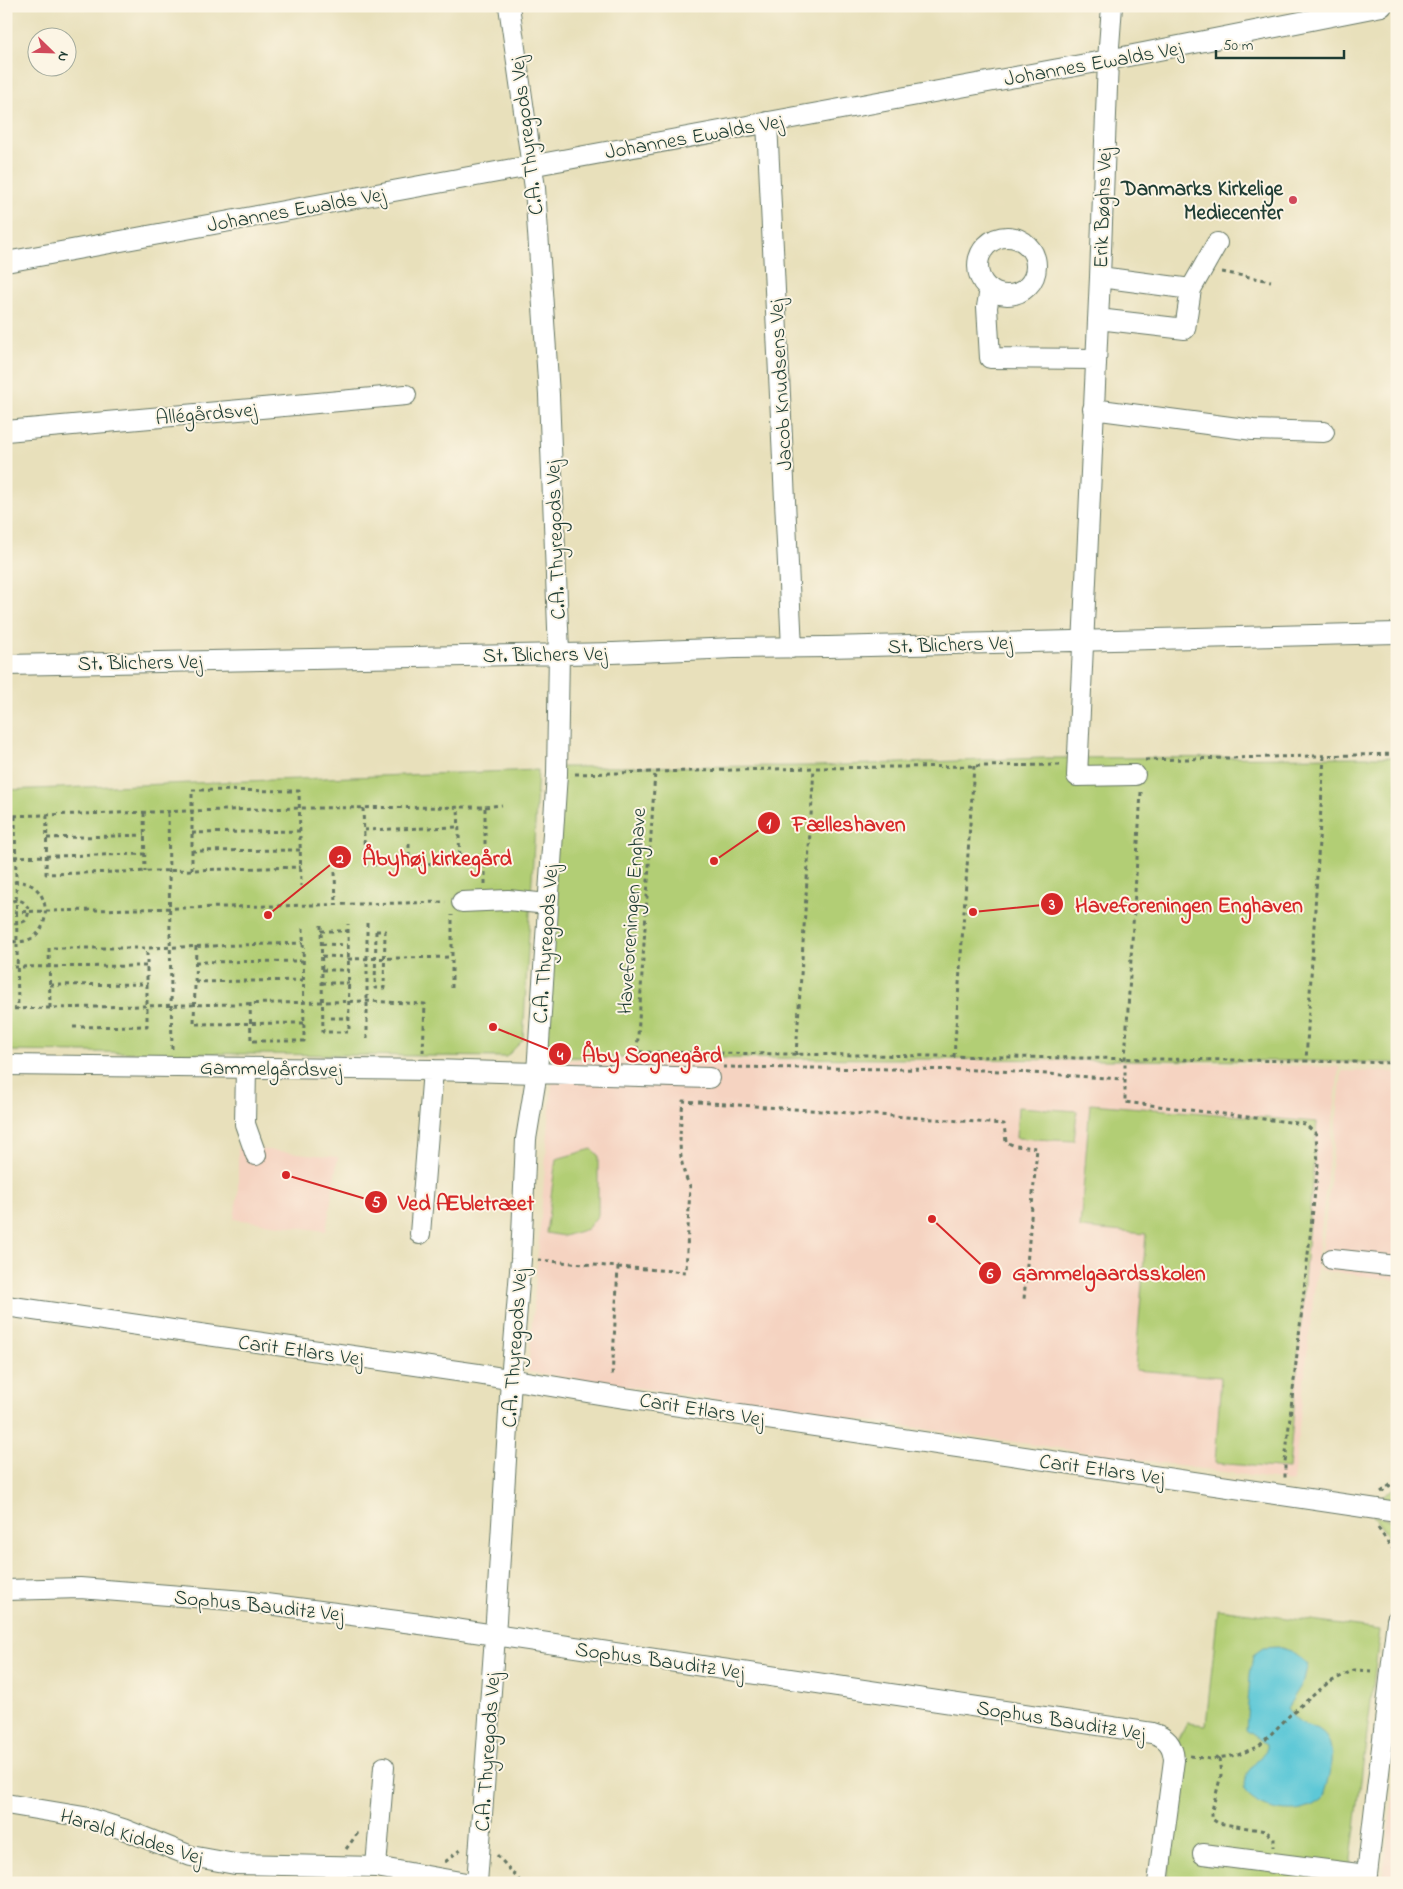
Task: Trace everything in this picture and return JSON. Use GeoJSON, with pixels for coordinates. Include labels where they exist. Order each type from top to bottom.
{"type":"FeatureCollection","features":[{"type":"Feature","properties":{"kind":"street","name":"C.A. Thyregods Vej"},"geometry":{"type":"LineString","coordinates":[[477,1883],[521,1259],[526,1139],[537,1072],[557,774],[559,653],[549,395],[532,165],[509,6]]}},
{"type":"Feature","properties":{"kind":"street","name":"Erik Bøghs Vej"},"geometry":{"type":"LineString","coordinates":[[1083,641],[1108,60],[1112,6]]}},
{"type":"Feature","properties":{"kind":"street","name":"Johannes Ewalds Vej"},"geometry":{"type":"LineString","coordinates":[[6,262],[1108,60],[1382,6]]}},
{"type":"Feature","properties":{"kind":"street","name":"Jacob Knudsens Vej"},"geometry":{"type":"LineString","coordinates":[[767,122],[792,648]]}},
{"type":"Feature","properties":{"kind":"street"},"geometry":{"type":"LineString","coordinates":[[1098,319],[1185,329],[1191,289],[1218,243]]}},
{"type":"Feature","properties":{"kind":"street"},"geometry":{"type":"LineString","coordinates":[[1100,277],[1191,289]]}},
{"type":"Feature","properties":{"kind":"street"},"geometry":{"type":"LineString","coordinates":[[990,290],[987,307],[990,358],[1096,359]]}},
{"type":"Feature","properties":{"kind":"street","name":"Allégårdsvej"},"geometry":{"type":"LineString","coordinates":[[6,431],[406,396]]}},
{"type":"Feature","properties":{"kind":"street"},"geometry":{"type":"LineString","coordinates":[[1093,409],[1253,430],[1324,432]]}},
{"type":"Feature","properties":{"kind":"street","name":"St. Blichers Vej"},"geometry":{"type":"LineString","coordinates":[[6,665],[1397,633]]}},
{"type":"Feature","properties":{"kind":"street"},"geometry":{"type":"LineString","coordinates":[[1083,641],[1077,776],[1139,775]]}},
{"type":"Feature","properties":{"kind":"street"},"geometry":{"type":"LineString","coordinates":[[457,902],[508,900],[548,904]]}},
{"type":"Feature","properties":{"kind":"street","name":"Gammelgårdsvej"},"geometry":{"type":"LineString","coordinates":[[6,1064],[537,1072],[709,1078]]}},
{"type":"Feature","properties":{"kind":"street"},"geometry":{"type":"LineString","coordinates":[[246,1068],[244,1124],[256,1156]]}},
{"type":"Feature","properties":{"kind":"street"},"geometry":{"type":"LineString","coordinates":[[420,1234],[428,1070]]}},
{"type":"Feature","properties":{"kind":"street"},"geometry":{"type":"LineString","coordinates":[[1332,1259],[1397,1266]]}},
{"type":"Feature","properties":{"kind":"street","name":"Carit Etlars Vej"},"geometry":{"type":"LineString","coordinates":[[6,1306],[1397,1512]]}},
{"type":"Feature","properties":{"kind":"street","name":"Sophus Bauditz Vej"},"geometry":{"type":"LineString","coordinates":[[6,1590],[80,1588],[244,1601],[1152,1733],[1167,1740],[1174,1754],[1158,1883]]}},
{"type":"Feature","properties":{"kind":"street"},"geometry":{"type":"LineString","coordinates":[[1203,1854],[1275,1863],[1366,1879],[1397,1620]]}},
{"type":"Feature","properties":{"kind":"street"},"geometry":{"type":"LineString","coordinates":[[376,1867],[384,1767]]}},
{"type":"Feature","properties":{"kind":"street","name":"Harald Kiddes Vej"},"geometry":{"type":"LineString","coordinates":[[6,1804],[84,1818],[123,1829],[191,1856],[235,1864],[376,1867],[466,1883]]}},
{"type":"Feature","properties":{"kind":"path"},"geometry":{"type":"LineString","coordinates":[[1204,269],[1271,281]]}},
{"type":"Feature","properties":{"kind":"path"},"geometry":{"type":"LineString","coordinates":[[1283,1496],[1286,1452],[1318,1164],[1316,1134],[1305,1124],[1125,1102],[1124,1079],[1139,775],[1142,760],[1397,754]]}},
{"type":"Feature","properties":{"kind":"path"},"geometry":{"type":"LineString","coordinates":[[1306,1061],[1324,756]]}},
{"type":"Feature","properties":{"kind":"path"},"geometry":{"type":"LineString","coordinates":[[557,774],[974,766],[1077,761]]}},
{"type":"Feature","properties":{"kind":"path"},"geometry":{"type":"LineString","coordinates":[[954,1056],[974,766]]}},
{"type":"Feature","properties":{"kind":"path"},"geometry":{"type":"LineString","coordinates":[[796,1055],[814,768]]}},
{"type":"Feature","properties":{"kind":"path","name":"Haveforeningen Enghave"},"geometry":{"type":"LineString","coordinates":[[655,772],[637,1052],[1397,1063]]}},
{"type":"Feature","properties":{"kind":"path"},"geometry":{"type":"LineString","coordinates":[[192,870],[192,790],[299,791],[301,886]]}},
{"type":"Feature","properties":{"kind":"path"},"geometry":{"type":"LineString","coordinates":[[6,816],[144,814],[300,808],[485,807],[502,805]]}},
{"type":"Feature","properties":{"kind":"path"},"geometry":{"type":"LineString","coordinates":[[363,808],[365,865],[460,863],[458,807]]}},
{"type":"Feature","properties":{"kind":"path"},"geometry":{"type":"LineString","coordinates":[[485,807],[485,901]]}},
{"type":"Feature","properties":{"kind":"path"},"geometry":{"type":"LineString","coordinates":[[168,813],[172,1067]]}},
{"type":"Feature","properties":{"kind":"path"},"geometry":{"type":"LineString","coordinates":[[144,814],[145,872]]}},
{"type":"Feature","properties":{"kind":"path"},"geometry":{"type":"LineString","coordinates":[[47,815],[46,874],[301,867]]}},
{"type":"Feature","properties":{"kind":"path"},"geometry":{"type":"LineString","coordinates":[[14,816],[18,1009]]}},
{"type":"Feature","properties":{"kind":"path"},"geometry":{"type":"LineString","coordinates":[[364,830],[459,827]]}},
{"type":"Feature","properties":{"kind":"path"},"geometry":{"type":"LineString","coordinates":[[192,834],[300,831]]}},
{"type":"Feature","properties":{"kind":"path"},"geometry":{"type":"LineString","coordinates":[[46,838],[144,835]]}},
{"type":"Feature","properties":{"kind":"path"},"geometry":{"type":"LineString","coordinates":[[409,844],[409,864]]}},
{"type":"Feature","properties":{"kind":"path"},"geometry":{"type":"LineString","coordinates":[[192,852],[300,850]]}},
{"type":"Feature","properties":{"kind":"path"},"geometry":{"type":"LineString","coordinates":[[6,857],[145,854]]}},
{"type":"Feature","properties":{"kind":"path"},"geometry":{"type":"LineString","coordinates":[[335,872],[336,905]]}},
{"type":"Feature","properties":{"kind":"path"},"geometry":{"type":"LineString","coordinates":[[6,884],[16,882],[28,884],[36,889],[45,903],[47,911],[42,928],[30,939],[17,942],[6,940]]}},
{"type":"Feature","properties":{"kind":"path"},"geometry":{"type":"LineString","coordinates":[[6,906],[16,900],[24,902],[28,906],[29,912],[25,922],[17,924],[9,922],[6,918]]}},
{"type":"Feature","properties":{"kind":"path"},"geometry":{"type":"LineString","coordinates":[[6,912],[457,902],[452,956],[452,988]]}},
{"type":"Feature","properties":{"kind":"path"},"geometry":{"type":"LineString","coordinates":[[367,923],[368,1040]]}},
{"type":"Feature","properties":{"kind":"path"},"geometry":{"type":"LineString","coordinates":[[321,925],[323,1032],[349,1032],[348,924]]}},
{"type":"Feature","properties":{"kind":"path"},"geometry":{"type":"LineString","coordinates":[[250,1003],[251,1041],[304,1041],[303,928]]}},
{"type":"Feature","properties":{"kind":"path"},"geometry":{"type":"LineString","coordinates":[[367,987],[375,988],[384,988],[385,931],[376,930],[375,988]]}},
{"type":"Feature","properties":{"kind":"path"},"geometry":{"type":"LineString","coordinates":[[322,931],[348,931]]}},
{"type":"Feature","properties":{"kind":"path"},"geometry":{"type":"LineString","coordinates":[[50,1008],[49,948],[147,948],[303,943]]}},
{"type":"Feature","properties":{"kind":"path"},"geometry":{"type":"LineString","coordinates":[[322,944],[348,945]]}},
{"type":"Feature","properties":{"kind":"path"},"geometry":{"type":"LineString","coordinates":[[196,946],[194,1024],[304,1023]]}},
{"type":"Feature","properties":{"kind":"path"},"geometry":{"type":"LineString","coordinates":[[73,1027],[147,1026],[147,948]]}},
{"type":"Feature","properties":{"kind":"path"},"geometry":{"type":"LineString","coordinates":[[322,956],[384,958],[452,956]]}},
{"type":"Feature","properties":{"kind":"path"},"geometry":{"type":"LineString","coordinates":[[195,962],[304,961]]}},
{"type":"Feature","properties":{"kind":"path"},"geometry":{"type":"LineString","coordinates":[[6,968],[147,966]]}},
{"type":"Feature","properties":{"kind":"path"},"geometry":{"type":"LineString","coordinates":[[322,970],[348,970]]}},
{"type":"Feature","properties":{"kind":"path"},"geometry":{"type":"LineString","coordinates":[[195,982],[304,980]]}},
{"type":"Feature","properties":{"kind":"path"},"geometry":{"type":"LineString","coordinates":[[322,983],[349,983]]}},
{"type":"Feature","properties":{"kind":"path"},"geometry":{"type":"LineString","coordinates":[[50,986],[148,984]]}},
{"type":"Feature","properties":{"kind":"path"},"geometry":{"type":"LineString","coordinates":[[6,1009],[367,1001],[425,1004],[428,1070]]}},
{"type":"Feature","properties":{"kind":"path"},"geometry":{"type":"LineString","coordinates":[[331,1018],[349,1018]]}},
{"type":"Feature","properties":{"kind":"path"},"geometry":{"type":"LineString","coordinates":[[709,1078],[719,1067],[982,1070],[1124,1079]]}},
{"type":"Feature","properties":{"kind":"path"},"geometry":{"type":"LineString","coordinates":[[521,1259],[686,1272],[690,1186],[683,1174],[679,1137],[683,1101],[1004,1124],[1006,1142],[1015,1146],[1037,1148],[1024,1299]]}},
{"type":"Feature","properties":{"kind":"path"},"geometry":{"type":"LineString","coordinates":[[611,1396],[618,1267]]}},
{"type":"Feature","properties":{"kind":"path"},"geometry":{"type":"LineString","coordinates":[[1174,1754],[1210,1759],[1238,1755],[1259,1746],[1293,1712],[1328,1683],[1354,1670],[1390,1673]]}},
{"type":"Feature","properties":{"kind":"path"},"geometry":{"type":"LineString","coordinates":[[1219,1758],[1221,1775],[1212,1810],[1212,1820],[1218,1823],[1266,1831],[1274,1838],[1275,1863]]}},
{"type":"Feature","properties":{"kind":"path"},"geometry":{"type":"LineString","coordinates":[[334,1866],[373,1812],[380,1813]]}},
{"type":"Feature","properties":{"kind":"path"},"geometry":{"type":"LineString","coordinates":[[435,1877],[435,1869],[463,1847],[494,1850],[519,1880],[519,1883]]}},
{"type":"Feature","properties":{"kind":"shaded area"},"geometry":{"type":"Polygon","coordinates":[[[554,1060],[1125,1061],[1339,1067],[1293,1482],[528,1372],[554,1060]]]}},
{"type":"Feature","properties":{"kind":"shaded area"},"geometry":{"type":"Polygon","coordinates":[[[1342,1071],[1397,1072],[1397,1280],[1320,1270],[1342,1071]]]}},
{"type":"Feature","properties":{"kind":"shaded area"},"geometry":{"type":"Polygon","coordinates":[[[238,1147],[338,1157],[326,1231],[234,1219],[238,1193],[238,1147]]]}},
{"type":"Feature","properties":{"kind":"shaded area"},"geometry":{"type":"Polygon","coordinates":[[[1397,1762],[1397,1883],[1382,1883],[1397,1762]]]}},
{"type":"Feature","properties":{"kind":"green space"},"geometry":{"type":"Polygon","coordinates":[[[1397,757],[1397,1063],[540,1057],[559,767],[815,766],[1042,758],[1397,757]]]}},
{"type":"Feature","properties":{"kind":"green space"},"geometry":{"type":"Polygon","coordinates":[[[538,770],[523,1040],[506,1057],[6,1051],[6,790],[538,770]]]}},
{"type":"Feature","properties":{"kind":"green space"},"geometry":{"type":"Polygon","coordinates":[[[1090,1104],[1317,1122],[1289,1469],[1215,1463],[1221,1377],[1135,1370],[1146,1234],[1080,1228],[1090,1104]]]}},
{"type":"Feature","properties":{"kind":"green space"},"geometry":{"type":"Polygon","coordinates":[[[1018,1107],[1077,1111],[1074,1141],[1016,1138],[1018,1107]]]}},
{"type":"Feature","properties":{"kind":"green space"},"geometry":{"type":"Polygon","coordinates":[[[592,1149],[598,1155],[598,1215],[587,1229],[564,1236],[546,1233],[556,1159],[592,1149]]]}},
{"type":"Feature","properties":{"kind":"green space"},"geometry":{"type":"Polygon","coordinates":[[[1397,1486],[1397,1498],[1394,1500],[1376,1500],[1397,1486]]]}},
{"type":"Feature","properties":{"kind":"green space"},"geometry":{"type":"Polygon","coordinates":[[[1373,1516],[1387,1519],[1394,1523],[1396,1530],[1394,1544],[1373,1516]]]}},
{"type":"Feature","properties":{"kind":"green space"},"geometry":{"type":"Polygon","coordinates":[[[1218,1609],[1380,1630],[1348,1883],[1168,1883],[1178,1741],[1187,1723],[1206,1725],[1218,1609]]]}},
{"type":"Feature","properties":{"kind":"water"},"geometry":{"type":"Polygon","coordinates":[[[1278,1647],[1291,1651],[1308,1664],[1304,1681],[1287,1708],[1299,1722],[1321,1731],[1327,1737],[1331,1754],[1331,1764],[1322,1800],[1312,1807],[1291,1811],[1282,1811],[1264,1806],[1256,1802],[1244,1790],[1247,1773],[1266,1750],[1266,1744],[1246,1730],[1253,1655],[1263,1648],[1278,1647]]]}},
{"type":"Feature","properties":{"kind":"place","name":"Danmarks Kirkelige Mediecenter"},"geometry":{"type":"Point","coordinates":[1293,200]}},
{"type":"Feature","properties":{"kind":"place","name":"Fælleshaven"},"geometry":{"type":"Point","coordinates":[714,861]}},
{"type":"Feature","properties":{"kind":"place","name":"Haveforeningen Enghaven"},"geometry":{"type":"Point","coordinates":[973,912]}},
{"type":"Feature","properties":{"kind":"place","name":"Åbyhøj kirkegård"},"geometry":{"type":"Point","coordinates":[268,915]}},
{"type":"Feature","properties":{"kind":"place","name":"Åby Sognegård"},"geometry":{"type":"Point","coordinates":[493,1027]}},
{"type":"Feature","properties":{"kind":"place","name":"Ved Æbletræet"},"geometry":{"type":"Point","coordinates":[286,1175]}},
{"type":"Feature","properties":{"kind":"place","name":"Gammelgaardsskolen"},"geometry":{"type":"Point","coordinates":[932,1219]}}]}
